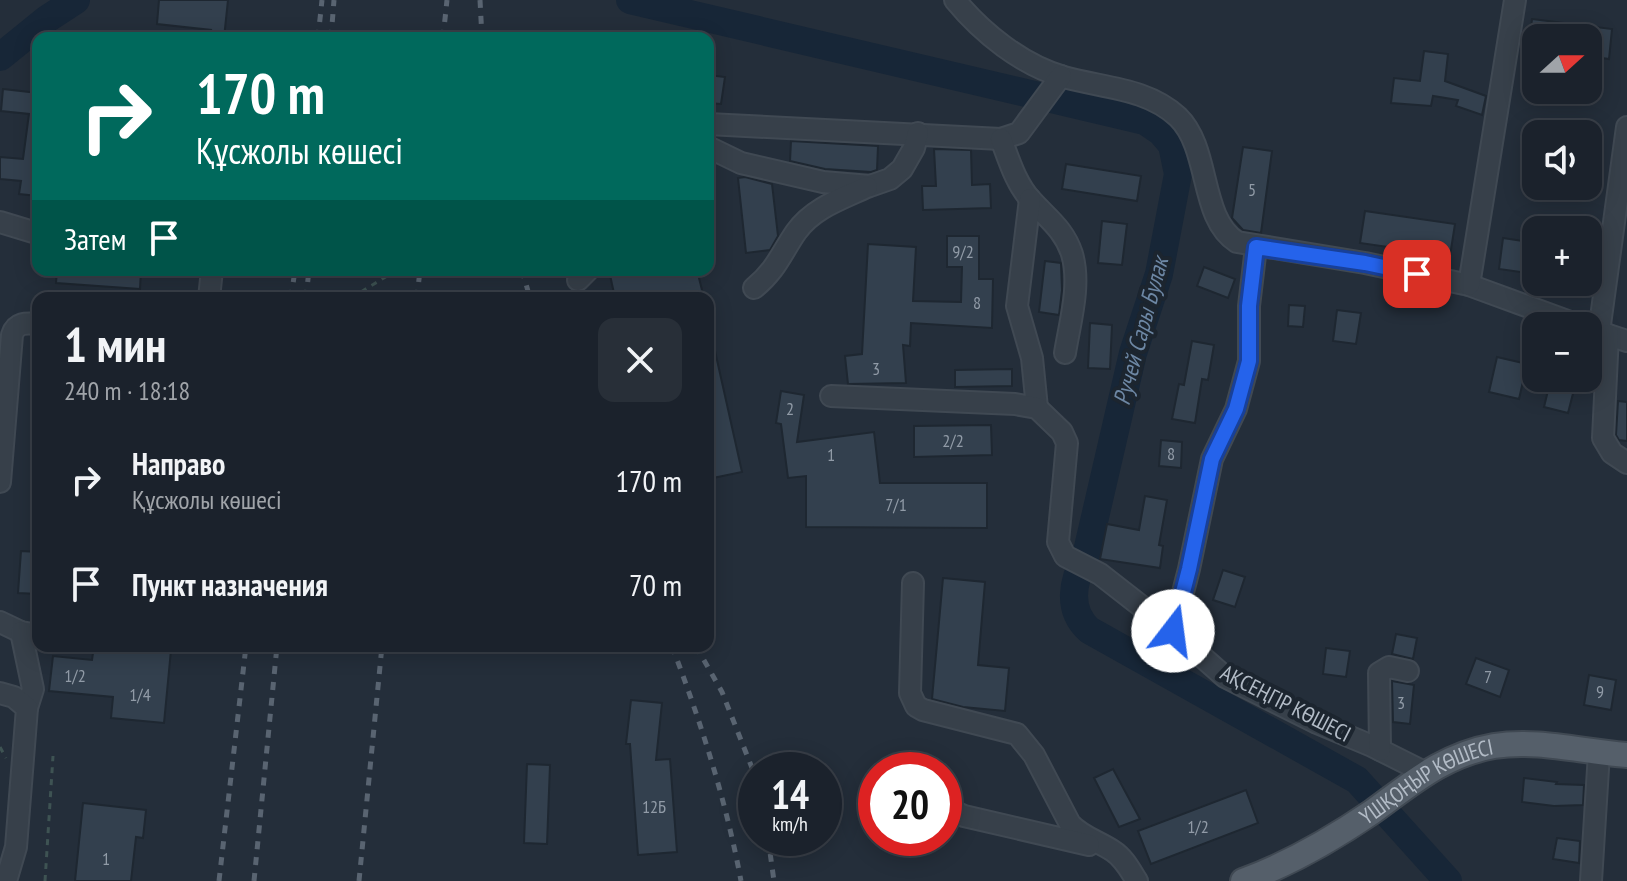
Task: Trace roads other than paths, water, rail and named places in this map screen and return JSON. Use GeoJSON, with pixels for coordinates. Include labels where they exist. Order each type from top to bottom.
{"type":"FeatureCollection","features":[{"type":"Feature","properties":{"kind":"main road","name":"ҮШҚОҢЫР КӨШЕСІ"},"geometry":{"type":"LineString","coordinates":[[1243,881],[1313,850],[1372,812],[1424,772],[1459,756],[1493,746],[1535,743],[1627,755]]}},
{"type":"Feature","properties":{"kind":"street"},"geometry":{"type":"LineString","coordinates":[[955,0],[990,37],[1041,68],[1061,76],[1149,97],[1181,120],[1197,150],[1214,212],[1227,236],[1237,242],[1365,263],[1469,285],[1545,312]]}},
{"type":"Feature","properties":{"kind":"street"},"geometry":{"type":"LineString","coordinates":[[1469,285],[1515,0]]}},
{"type":"Feature","properties":{"kind":"street"},"geometry":{"type":"LineString","coordinates":[[714,124],[1001,139],[1019,133],[1061,76]]}},
{"type":"Feature","properties":{"kind":"street"},"geometry":{"type":"LineString","coordinates":[[1602,324],[1627,127]]}},
{"type":"Feature","properties":{"kind":"street"},"geometry":{"type":"LineString","coordinates":[[754,288],[770,275],[795,233],[819,210],[890,179],[902,169],[914,148],[918,133]]}},
{"type":"Feature","properties":{"kind":"street"},"geometry":{"type":"LineString","coordinates":[[1001,139],[1014,172],[1030,199],[1052,218],[1072,255],[1075,294],[1065,353]]}},
{"type":"Feature","properties":{"kind":"street"},"geometry":{"type":"LineString","coordinates":[[714,150],[741,163],[823,182],[870,186]]}},
{"type":"Feature","properties":{"kind":"street"},"geometry":{"type":"LineString","coordinates":[[831,396],[1015,404],[1037,408],[1032,358],[1017,306],[1030,199]]}},
{"type":"Feature","properties":{"kind":"street"},"geometry":{"type":"LineString","coordinates":[[0,222],[32,232]]}},
{"type":"Feature","properties":{"kind":"street"},"geometry":{"type":"LineString","coordinates":[[1173,631],[1212,459],[1236,409],[1249,361],[1249,306],[1256,247]]}},
{"type":"Feature","properties":{"kind":"street"},"geometry":{"type":"LineString","coordinates":[[0,482],[12,335],[19,325],[32,324]]}},
{"type":"Feature","properties":{"kind":"street"},"geometry":{"type":"LineString","coordinates":[[1602,385],[1603,438],[1612,453],[1627,463]]}},
{"type":"Feature","properties":{"kind":"street","name":"АҚСЕҢГІР КӨШЕСІ"},"geometry":{"type":"LineString","coordinates":[[1037,408],[1062,432],[1067,443],[1058,542],[1065,556],[1100,574],[1173,631],[1225,677],[1424,772]]}},
{"type":"Feature","properties":{"kind":"street"},"geometry":{"type":"LineString","coordinates":[[913,583],[910,693],[916,706],[1017,734],[1034,755],[1070,824],[1123,859],[1137,881]]}},
{"type":"Feature","properties":{"kind":"street"},"geometry":{"type":"LineString","coordinates":[[0,622],[30,634],[33,689],[27,708],[16,847],[6,881]]}},
{"type":"Feature","properties":{"kind":"street"},"geometry":{"type":"LineString","coordinates":[[1380,750],[1379,673],[1389,667],[1408,671]]}},
{"type":"Feature","properties":{"kind":"street"},"geometry":{"type":"LineString","coordinates":[[0,693],[14,697],[27,708]]}},
{"type":"Feature","properties":{"kind":"street"},"geometry":{"type":"LineString","coordinates":[[1591,881],[1599,753]]}},
{"type":"Feature","properties":{"kind":"street"},"geometry":{"type":"LineString","coordinates":[[962,815],[1112,850]]}},
{"type":"Feature","properties":{"kind":"waterway","name":"Ручей Сары Булак"},"geometry":{"type":"LineString","coordinates":[[0,57],[76,0]]}},
{"type":"Feature","properties":{"kind":"waterway","name":"Ручей Сары Булак"},"geometry":{"type":"LineString","coordinates":[[630,0],[1145,121],[1161,132],[1172,145],[1178,174],[1159,274],[1133,353],[1086,556],[1075,584],[1077,613],[1089,630],[1357,780],[1448,881]]}},
{"type":"Feature","properties":{"kind":"railway"},"geometry":{"type":"LineString","coordinates":[[319,32],[322,0]]}},
{"type":"Feature","properties":{"kind":"railway"},"geometry":{"type":"LineString","coordinates":[[331,32],[334,0]]}},
{"type":"Feature","properties":{"kind":"railway"},"geometry":{"type":"LineString","coordinates":[[444,32],[447,0]]}},
{"type":"Feature","properties":{"kind":"railway"},"geometry":{"type":"LineString","coordinates":[[480,0],[482,32]]}},
{"type":"Feature","properties":{"kind":"railway"},"geometry":{"type":"LineString","coordinates":[[292,292],[294,276]]}},
{"type":"Feature","properties":{"kind":"railway"},"geometry":{"type":"LineString","coordinates":[[307,292],[308,276]]}},
{"type":"Feature","properties":{"kind":"railway"},"geometry":{"type":"LineString","coordinates":[[418,292],[419,276]]}},
{"type":"Feature","properties":{"kind":"railway"},"geometry":{"type":"LineString","coordinates":[[524,276],[528,292]]}},
{"type":"Feature","properties":{"kind":"railway"},"geometry":{"type":"LineString","coordinates":[[219,881],[245,652]]}},
{"type":"Feature","properties":{"kind":"railway"},"geometry":{"type":"LineString","coordinates":[[254,881],[276,652]]}},
{"type":"Feature","properties":{"kind":"railway"},"geometry":{"type":"LineString","coordinates":[[359,881],[381,652]]}},
{"type":"Feature","properties":{"kind":"railway"},"geometry":{"type":"LineString","coordinates":[[674,652],[712,762],[741,881]]}},
{"type":"Feature","properties":{"kind":"railway"},"geometry":{"type":"LineString","coordinates":[[699,652],[722,692],[746,752]]}},
{"type":"Feature","properties":{"kind":"railway"},"geometry":{"type":"LineString","coordinates":[[771,856],[774,881]]}}]}
